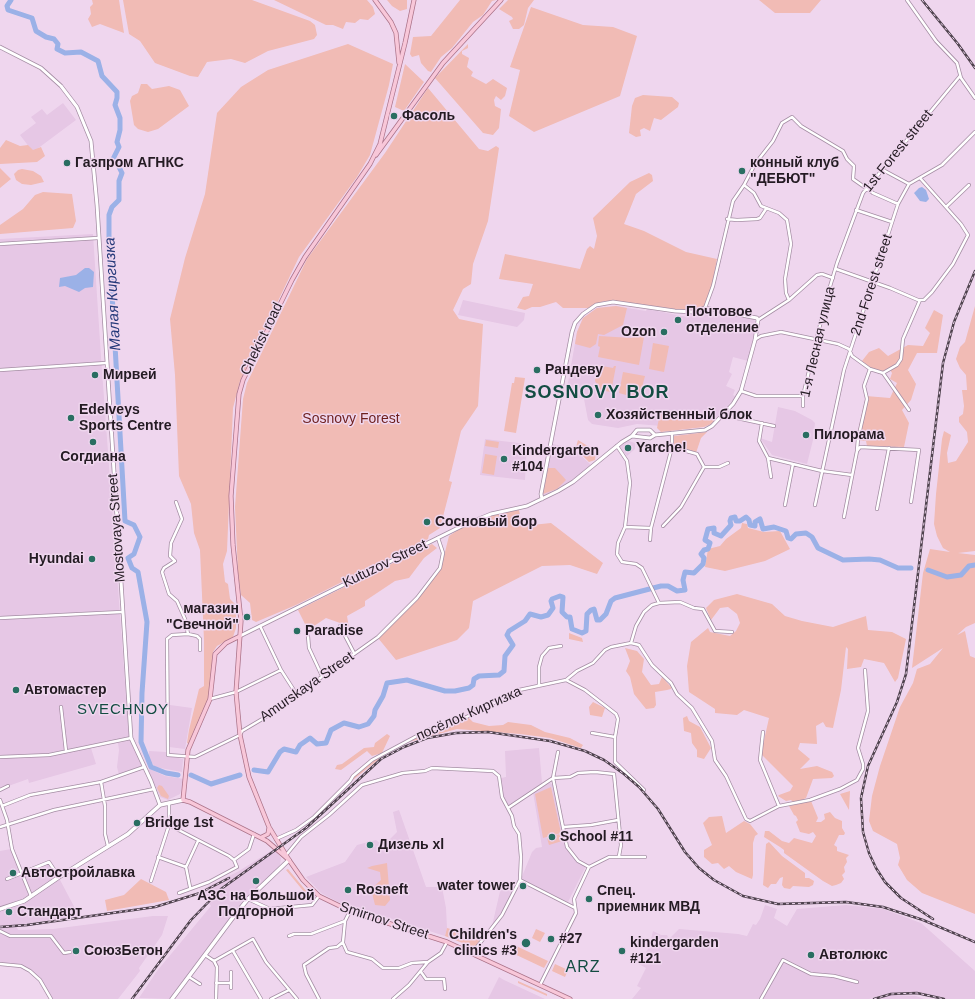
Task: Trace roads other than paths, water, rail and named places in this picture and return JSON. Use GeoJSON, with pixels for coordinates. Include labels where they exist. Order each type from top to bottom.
{"type":"FeatureCollection","features":[{"type":"Feature","properties":{"kind":"main road"},"geometry":{"type":"LineString","coordinates":[[375,0],[391,22],[396,33],[399,69]]}},
{"type":"Feature","properties":{"kind":"main road"},"geometry":{"type":"LineString","coordinates":[[370,164],[380,144],[399,69],[414,0]]}},
{"type":"Feature","properties":{"kind":"main road"},"geometry":{"type":"LineString","coordinates":[[370,164],[443,62],[502,0]]}},
{"type":"Feature","properties":{"kind":"main road","name":"Chekist road"},"geometry":{"type":"LineString","coordinates":[[289,860],[269,826],[249,777],[240,735],[236,692],[241,621],[232,539],[231,496],[236,411],[243,380],[279,305],[305,257],[370,164]]}},
{"type":"Feature","properties":{"kind":"main road"},"geometry":{"type":"LineString","coordinates":[[183,800],[187,756],[191,741],[205,713],[210,699],[215,654],[226,643],[240,636]]}},
{"type":"Feature","properties":{"kind":"main road"},"geometry":{"type":"LineString","coordinates":[[0,909],[19,904],[31,897],[59,877],[134,830],[160,805],[169,802],[183,800],[190,802],[261,837],[272,844],[283,857],[289,860],[248,899],[204,954],[173,999]]}},
{"type":"Feature","properties":{"kind":"main road"},"geometry":{"type":"LineString","coordinates":[[261,837],[268,834],[269,826]]}},
{"type":"Feature","properties":{"kind":"main road","name":"Smirnov Street"},"geometry":{"type":"LineString","coordinates":[[289,860],[306,884],[319,896],[350,911],[447,942],[473,952],[570,999]]}},
{"type":"Feature","properties":{"kind":"street"},"geometry":{"type":"LineString","coordinates":[[906,0],[936,40],[957,63],[960,76],[975,98]]}},
{"type":"Feature","properties":{"kind":"street","name":"Mostovaya Street"},"geometry":{"type":"LineString","coordinates":[[0,47],[45,70],[62,86],[80,112],[92,146],[131,738],[160,805]]}},
{"type":"Feature","properties":{"kind":"street","name":"1st Forest street"},"geometry":{"type":"LineString","coordinates":[[833,278],[856,210],[866,188],[960,76]]}},
{"type":"Feature","properties":{"kind":"street"},"geometry":{"type":"LineString","coordinates":[[705,308],[713,286],[733,201],[744,185],[755,164],[773,141],[782,123],[792,116],[801,126],[843,151],[846,159],[854,166],[853,179],[866,188],[898,204]]}},
{"type":"Feature","properties":{"kind":"street"},"geometry":{"type":"LineString","coordinates":[[882,170],[909,184],[942,165],[975,132]]}},
{"type":"Feature","properties":{"kind":"street"},"geometry":{"type":"LineString","coordinates":[[835,269],[919,300],[924,300],[932,292],[953,264],[968,235],[966,230],[920,178]]}},
{"type":"Feature","properties":{"kind":"street","name":"2nd Forest street"},"geometry":{"type":"LineString","coordinates":[[815,505],[838,392],[898,204],[909,184]]}},
{"type":"Feature","properties":{"kind":"street"},"geometry":{"type":"LineString","coordinates":[[744,185],[750,188],[757,201],[766,209],[779,213],[787,220],[791,244],[785,279],[786,293],[789,300]]}},
{"type":"Feature","properties":{"kind":"street"},"geometry":{"type":"LineString","coordinates":[[946,207],[969,185]]}},
{"type":"Feature","properties":{"kind":"street"},"geometry":{"type":"LineString","coordinates":[[728,219],[757,220],[766,209]]}},
{"type":"Feature","properties":{"kind":"street"},"geometry":{"type":"LineString","coordinates":[[856,210],[892,222]]}},
{"type":"Feature","properties":{"kind":"street"},"geometry":{"type":"LineString","coordinates":[[0,244],[98,238]]}},
{"type":"Feature","properties":{"kind":"street"},"geometry":{"type":"LineString","coordinates":[[655,435],[650,430],[640,429],[635,431],[632,436],[650,438],[655,435],[705,430],[712,426],[733,404],[741,391],[755,340],[758,320],[789,300],[819,274],[833,278]]}},
{"type":"Feature","properties":{"kind":"street","name":"1-я Лесная улица"},"geometry":{"type":"LineString","coordinates":[[803,406],[803,396],[833,278]]}},
{"type":"Feature","properties":{"kind":"street"},"geometry":{"type":"LineString","coordinates":[[883,374],[897,365],[901,359],[903,339],[919,300]]}},
{"type":"Feature","properties":{"kind":"street"},"geometry":{"type":"LineString","coordinates":[[542,498],[541,494],[572,332],[576,323],[583,314],[596,305],[613,302],[675,311],[693,312],[705,308],[754,316],[758,320]]}},
{"type":"Feature","properties":{"kind":"street"},"geometry":{"type":"LineString","coordinates":[[755,340],[761,336],[781,332],[838,344],[849,349],[852,356],[870,369],[883,374],[910,410]]}},
{"type":"Feature","properties":{"kind":"street"},"geometry":{"type":"LineString","coordinates":[[0,370],[106,363]]}},
{"type":"Feature","properties":{"kind":"street"},"geometry":{"type":"LineString","coordinates":[[844,517],[867,399],[864,386],[870,369]]}},
{"type":"Feature","properties":{"kind":"street"},"geometry":{"type":"LineString","coordinates":[[741,391],[756,396],[803,396]]}},
{"type":"Feature","properties":{"kind":"street"},"geometry":{"type":"LineString","coordinates":[[723,415],[774,426]]}},
{"type":"Feature","properties":{"kind":"street"},"geometry":{"type":"LineString","coordinates":[[762,423],[759,437],[768,458],[771,477]]}},
{"type":"Feature","properties":{"kind":"street"},"geometry":{"type":"LineString","coordinates":[[650,540],[651,528],[672,447],[672,433]]}},
{"type":"Feature","properties":{"kind":"street","name":"Kutuzov Street"},"geometry":{"type":"LineString","coordinates":[[240,636],[477,518],[519,509],[542,498],[573,482],[617,446],[632,436]]}},
{"type":"Feature","properties":{"kind":"street"},"geometry":{"type":"LineString","coordinates":[[617,446],[627,461],[630,483],[624,527],[617,549],[619,559],[626,563],[636,564],[642,568],[655,591],[659,603]]}},
{"type":"Feature","properties":{"kind":"street"},"geometry":{"type":"LineString","coordinates":[[672,447],[697,454],[704,467]]}},
{"type":"Feature","properties":{"kind":"street"},"geometry":{"type":"LineString","coordinates":[[857,451],[860,447],[917,448],[920,451],[911,502]]}},
{"type":"Feature","properties":{"kind":"street"},"geometry":{"type":"LineString","coordinates":[[877,509],[889,448]]}},
{"type":"Feature","properties":{"kind":"street"},"geometry":{"type":"LineString","coordinates":[[768,458],[822,471],[852,475]]}},
{"type":"Feature","properties":{"kind":"street"},"geometry":{"type":"LineString","coordinates":[[704,467],[719,467],[728,463]]}},
{"type":"Feature","properties":{"kind":"street"},"geometry":{"type":"LineString","coordinates":[[785,505],[793,464]]}},
{"type":"Feature","properties":{"kind":"street"},"geometry":{"type":"LineString","coordinates":[[664,526],[681,507],[704,467]]}},
{"type":"Feature","properties":{"kind":"street"},"geometry":{"type":"LineString","coordinates":[[176,502],[182,519],[171,543],[170,556],[176,561],[164,568],[162,572],[169,594],[177,602],[186,619],[188,634],[200,639],[200,650]]}},
{"type":"Feature","properties":{"kind":"street"},"geometry":{"type":"LineString","coordinates":[[624,527],[651,528]]}},
{"type":"Feature","properties":{"kind":"street","name":"Amurskaya Street"},"geometry":{"type":"LineString","coordinates":[[188,634],[172,635],[167,639],[168,755],[195,757],[240,735],[242,731],[264,718],[378,637],[392,625],[417,598],[440,568],[444,556],[438,537]]}},
{"type":"Feature","properties":{"kind":"street"},"geometry":{"type":"LineString","coordinates":[[732,632],[715,631],[703,609],[694,608],[680,602],[659,603],[652,605],[644,612],[636,626],[631,643],[639,645],[652,665],[667,679],[677,694],[692,708],[712,740],[715,760],[726,776],[746,819],[750,821],[779,806],[798,803],[840,790],[853,784],[860,776],[863,764],[858,748],[868,711],[865,670]]}},
{"type":"Feature","properties":{"kind":"street"},"geometry":{"type":"LineString","coordinates":[[0,618],[122,612]]}},
{"type":"Feature","properties":{"kind":"street"},"geometry":{"type":"LineString","coordinates":[[260,626],[281,670],[296,695]]}},
{"type":"Feature","properties":{"kind":"street"},"geometry":{"type":"LineString","coordinates":[[340,626],[354,653]]}},
{"type":"Feature","properties":{"kind":"street"},"geometry":{"type":"LineString","coordinates":[[308,636],[309,648],[322,676]]}},
{"type":"Feature","properties":{"kind":"street","name":"посёлок Киргизка"},"geometry":{"type":"LineString","coordinates":[[276,840],[296,830],[314,817],[350,781],[353,776],[372,760],[428,730],[451,726],[519,690],[566,680],[576,671],[593,663],[605,650],[611,647],[631,643]]}},
{"type":"Feature","properties":{"kind":"street"},"geometry":{"type":"LineString","coordinates":[[539,686],[539,667],[542,656],[549,648],[561,646]]}},
{"type":"Feature","properties":{"kind":"street"},"geometry":{"type":"LineString","coordinates":[[210,699],[236,692],[281,670]]}},
{"type":"Feature","properties":{"kind":"street"},"geometry":{"type":"LineString","coordinates":[[566,680],[585,690],[616,714],[618,724],[615,738],[615,762],[644,790]]}},
{"type":"Feature","properties":{"kind":"street"},"geometry":{"type":"LineString","coordinates":[[61,707],[66,751]]}},
{"type":"Feature","properties":{"kind":"street"},"geometry":{"type":"LineString","coordinates":[[763,732],[760,760],[779,806]]}},
{"type":"Feature","properties":{"kind":"street"},"geometry":{"type":"LineString","coordinates":[[592,733],[615,738]]}},
{"type":"Feature","properties":{"kind":"street"},"geometry":{"type":"LineString","coordinates":[[0,757],[49,755],[131,738]]}},
{"type":"Feature","properties":{"kind":"street"},"geometry":{"type":"LineString","coordinates":[[558,752],[553,778],[567,847],[578,861],[589,867]]}},
{"type":"Feature","properties":{"kind":"street"},"geometry":{"type":"LineString","coordinates":[[2,806],[30,795],[101,782],[144,767]]}},
{"type":"Feature","properties":{"kind":"street"},"geometry":{"type":"LineString","coordinates":[[286,854],[300,837],[329,816],[362,785],[403,773],[425,771],[432,768],[496,772],[500,776],[502,797],[512,816],[514,827],[519,834],[521,857],[520,880],[502,915],[473,952]]}},
{"type":"Feature","properties":{"kind":"street"},"geometry":{"type":"LineString","coordinates":[[508,808],[553,778],[570,777],[578,773],[595,772],[614,774],[621,844],[619,856]]}},
{"type":"Feature","properties":{"kind":"street"},"geometry":{"type":"LineString","coordinates":[[101,782],[105,800],[104,834],[108,846]]}},
{"type":"Feature","properties":{"kind":"street"},"geometry":{"type":"LineString","coordinates":[[0,790],[8,786]]}},
{"type":"Feature","properties":{"kind":"street"},"geometry":{"type":"LineString","coordinates":[[0,827],[8,826],[54,810],[154,789]]}},
{"type":"Feature","properties":{"kind":"street"},"geometry":{"type":"LineString","coordinates":[[0,800],[8,826],[12,848],[31,897]]}},
{"type":"Feature","properties":{"kind":"street"},"geometry":{"type":"LineString","coordinates":[[151,881],[169,825],[169,802]]}},
{"type":"Feature","properties":{"kind":"street"},"geometry":{"type":"LineString","coordinates":[[562,827],[591,825],[618,820]]}},
{"type":"Feature","properties":{"kind":"street"},"geometry":{"type":"LineString","coordinates":[[169,825],[234,860],[236,867],[209,882],[190,887],[180,893]]}},
{"type":"Feature","properties":{"kind":"street"},"geometry":{"type":"LineString","coordinates":[[234,860],[249,849],[252,844],[254,834]]}},
{"type":"Feature","properties":{"kind":"street"},"geometry":{"type":"LineString","coordinates":[[190,887],[186,867],[198,840]]}},
{"type":"Feature","properties":{"kind":"street"},"geometry":{"type":"LineString","coordinates":[[158,857],[186,867]]}},
{"type":"Feature","properties":{"kind":"street"},"geometry":{"type":"LineString","coordinates":[[540,985],[576,913],[574,898],[589,867],[609,857],[645,857]]}},
{"type":"Feature","properties":{"kind":"street"},"geometry":{"type":"LineString","coordinates":[[7,879],[50,862],[59,877]]}},
{"type":"Feature","properties":{"kind":"street"},"geometry":{"type":"LineString","coordinates":[[520,880],[572,905],[575,909]]}},
{"type":"Feature","properties":{"kind":"street"},"geometry":{"type":"LineString","coordinates":[[248,899],[270,909],[312,905],[319,896]]}},
{"type":"Feature","properties":{"kind":"street"},"geometry":{"type":"LineString","coordinates":[[350,911],[345,921],[343,942],[343,948],[347,952],[372,959],[384,968],[399,968],[412,963],[428,962]]}},
{"type":"Feature","properties":{"kind":"street"},"geometry":{"type":"LineString","coordinates":[[290,936],[294,934],[311,934],[345,921]]}},
{"type":"Feature","properties":{"kind":"street"},"geometry":{"type":"LineString","coordinates":[[0,931],[4,931],[10,936],[52,936],[64,953],[70,952]]}},
{"type":"Feature","properties":{"kind":"street"},"geometry":{"type":"LineString","coordinates":[[214,961],[253,939],[266,962],[297,999]]}},
{"type":"Feature","properties":{"kind":"street"},"geometry":{"type":"LineString","coordinates":[[319,999],[306,974],[304,967],[305,963],[329,948],[337,947],[343,942]]}},
{"type":"Feature","properties":{"kind":"street"},"geometry":{"type":"LineString","coordinates":[[393,999],[399,997],[428,962],[441,953],[447,942]]}},
{"type":"Feature","properties":{"kind":"street"},"geometry":{"type":"LineString","coordinates":[[233,951],[261,999]]}},
{"type":"Feature","properties":{"kind":"street"},"geometry":{"type":"LineString","coordinates":[[204,954],[214,961],[217,969],[216,999]]}},
{"type":"Feature","properties":{"kind":"street"},"geometry":{"type":"LineString","coordinates":[[761,999],[783,960],[811,974],[834,976],[857,982]]}},
{"type":"Feature","properties":{"kind":"street"},"geometry":{"type":"LineString","coordinates":[[0,964],[21,966],[30,971],[40,980],[51,999]]}},
{"type":"Feature","properties":{"kind":"street"},"geometry":{"type":"LineString","coordinates":[[231,972],[231,988]]}},
{"type":"Feature","properties":{"kind":"street"},"geometry":{"type":"LineString","coordinates":[[421,972],[426,979],[444,979],[444,989]]}},
{"type":"Feature","properties":{"kind":"street"},"geometry":{"type":"LineString","coordinates":[[188,976],[200,984]]}},
{"type":"Feature","properties":{"kind":"street"},"geometry":{"type":"LineString","coordinates":[[216,983],[231,983]]}},
{"type":"Feature","properties":{"kind":"street"},"geometry":{"type":"LineString","coordinates":[[271,999],[289,990]]}},
{"type":"Feature","properties":{"kind":"water"},"geometry":{"type":"Polygon","coordinates":[[[922,187],[926,190],[929,199],[926,202],[920,201],[914,193],[922,187]]]}},
{"type":"Feature","properties":{"kind":"water"},"geometry":{"type":"Polygon","coordinates":[[[85,268],[89,268],[94,272],[93,287],[85,288],[79,292],[65,286],[59,287],[60,278],[76,275],[85,268]]]}},
{"type":"Feature","properties":{"kind":"waterway","name":"Малая Киргизка"},"geometry":{"type":"LineString","coordinates":[[11,0],[7,6],[8,10],[32,18],[36,31],[46,37],[54,39],[58,44],[57,49],[65,53],[81,52],[98,61],[102,76],[117,92],[115,105],[120,118],[120,130],[117,142],[119,147],[112,161],[118,165],[122,173],[119,181],[119,200],[112,207],[109,215],[109,240],[125,521],[134,525],[140,537],[134,554],[128,558],[132,568],[138,572],[147,622],[142,693],[141,742],[151,767],[166,773],[178,775]]}},
{"type":"Feature","properties":{"kind":"waterway","name":"Малая Киргизка"},"geometry":{"type":"LineString","coordinates":[[254,770],[268,772],[280,752],[284,749],[296,752],[300,745],[310,738],[317,744],[326,743],[331,730],[344,723],[359,727],[368,724],[374,716],[375,710],[383,696],[387,683],[407,680],[445,691],[455,691],[469,688],[473,685],[474,679],[479,676],[499,675],[504,671],[505,656],[513,645],[507,635],[509,631],[525,621],[530,614],[541,617],[548,615],[553,608],[551,601],[552,599],[560,596],[563,597],[562,612],[567,617],[570,617],[572,629],[582,633],[586,631],[587,614],[594,609],[597,620],[600,620],[606,614],[611,601],[615,598],[661,586],[668,586],[677,591],[685,590],[683,580],[685,572],[694,573],[703,564],[704,558],[701,554],[704,550],[708,549],[710,543],[705,540],[708,529],[714,528],[714,533],[721,536],[731,525],[731,518],[735,517],[736,521],[740,521],[746,517],[749,520],[750,525],[755,526],[755,522],[760,519],[763,529],[774,527],[786,531],[788,538],[791,539],[796,534],[806,533],[812,537],[818,548],[843,560],[880,560],[898,568],[911,568]]}},
{"type":"Feature","properties":{"kind":"waterway","name":"Малая Киргизка"},"geometry":{"type":"LineString","coordinates":[[928,570],[947,577],[961,575],[969,566],[975,565]]}},
{"type":"Feature","properties":{"kind":"waterway","name":"Малая Киргизка"},"geometry":{"type":"LineString","coordinates":[[191,775],[211,784],[240,775]]}},
{"type":"Feature","properties":{"kind":"railway"},"geometry":{"type":"LineString","coordinates":[[922,0],[958,44],[975,68]]}},
{"type":"Feature","properties":{"kind":"railway"},"geometry":{"type":"LineString","coordinates":[[933,919],[901,898],[885,882],[876,868],[869,853],[863,832],[861,798],[868,766],[897,702],[906,674],[943,363],[954,322],[975,271]]}},
{"type":"Feature","properties":{"kind":"railway"},"geometry":{"type":"LineString","coordinates":[[132,999],[191,920],[221,889],[306,828],[381,759],[404,747],[427,738],[456,733],[488,732],[550,741],[585,751],[604,760],[639,787],[658,809],[685,852],[699,868],[714,880],[743,896],[778,904],[846,902],[883,907],[923,920],[975,942]]}},
{"type":"Feature","properties":{"kind":"railway"},"geometry":{"type":"LineString","coordinates":[[0,927],[27,925],[155,907],[200,893],[229,878]]}},
{"type":"Feature","properties":{"kind":"railway"},"geometry":{"type":"LineString","coordinates":[[874,999],[891,994],[917,993],[944,999]]}},
{"type":"Feature","properties":{"kind":"place","name":"Фасоль"},"geometry":{"type":"Point","coordinates":[394,116]}},
{"type":"Feature","properties":{"kind":"place","name":"Газпром АГНКС"},"geometry":{"type":"Point","coordinates":[67,163]}},
{"type":"Feature","properties":{"kind":"place","name":"конный клуб \"ДЕБЮТ\""},"geometry":{"type":"Point","coordinates":[742,171]}},
{"type":"Feature","properties":{"kind":"place","name":"Почтовое отделение"},"geometry":{"type":"Point","coordinates":[678,320]}},
{"type":"Feature","properties":{"kind":"place","name":"Ozon"},"geometry":{"type":"Point","coordinates":[664,332]}},
{"type":"Feature","properties":{"kind":"place","name":"Рандеву"},"geometry":{"type":"Point","coordinates":[537,370]}},
{"type":"Feature","properties":{"kind":"place","name":"Мирвей"},"geometry":{"type":"Point","coordinates":[95,375]}},
{"type":"Feature","properties":{"kind":"place","name":"Хозяйственный блок"},"geometry":{"type":"Point","coordinates":[598,415]}},
{"type":"Feature","properties":{"kind":"place","name":"Edelveys Sports Centre"},"geometry":{"type":"Point","coordinates":[71,418]}},
{"type":"Feature","properties":{"kind":"place","name":"Пилорама"},"geometry":{"type":"Point","coordinates":[806,435]}},
{"type":"Feature","properties":{"kind":"place","name":"Согдиана"},"geometry":{"type":"Point","coordinates":[93,442]}},
{"type":"Feature","properties":{"kind":"place","name":"Yarche!"},"geometry":{"type":"Point","coordinates":[628,448]}},
{"type":"Feature","properties":{"kind":"place","name":"Kindergarten #104"},"geometry":{"type":"Point","coordinates":[504,459]}},
{"type":"Feature","properties":{"kind":"place","name":"Сосновый бор"},"geometry":{"type":"Point","coordinates":[427,522]}},
{"type":"Feature","properties":{"kind":"place","name":"Hyundai"},"geometry":{"type":"Point","coordinates":[92,559]}},
{"type":"Feature","properties":{"kind":"place","name":"магазин \"Свечной\""},"geometry":{"type":"Point","coordinates":[247,617]}},
{"type":"Feature","properties":{"kind":"place","name":"Paradise"},"geometry":{"type":"Point","coordinates":[297,631]}},
{"type":"Feature","properties":{"kind":"place","name":"Автомастер"},"geometry":{"type":"Point","coordinates":[16,690]}},
{"type":"Feature","properties":{"kind":"place","name":"Bridge 1st"},"geometry":{"type":"Point","coordinates":[137,823]}},
{"type":"Feature","properties":{"kind":"place","name":"School #11"},"geometry":{"type":"Point","coordinates":[552,837]}},
{"type":"Feature","properties":{"kind":"place","name":"Дизель xl"},"geometry":{"type":"Point","coordinates":[370,845]}},
{"type":"Feature","properties":{"kind":"place","name":"Автостройлавка"},"geometry":{"type":"Point","coordinates":[13,873]}},
{"type":"Feature","properties":{"kind":"place","name":"АЗС на Большой Подгорной"},"geometry":{"type":"Point","coordinates":[256,881]}},
{"type":"Feature","properties":{"kind":"place","name":"water tower"},"geometry":{"type":"Point","coordinates":[523,886]}},
{"type":"Feature","properties":{"kind":"place","name":"Rosneft"},"geometry":{"type":"Point","coordinates":[348,890]}},
{"type":"Feature","properties":{"kind":"place","name":"Спец. приемник МВД"},"geometry":{"type":"Point","coordinates":[589,899]}},
{"type":"Feature","properties":{"kind":"place","name":"Стандарт"},"geometry":{"type":"Point","coordinates":[9,912]}},
{"type":"Feature","properties":{"kind":"place","name":"#27"},"geometry":{"type":"Point","coordinates":[551,939]}},
{"type":"Feature","properties":{"kind":"place","name":"Children's clinics #3"},"geometry":{"type":"Point","coordinates":[526,943]}},
{"type":"Feature","properties":{"kind":"place","name":"СоюзБетон"},"geometry":{"type":"Point","coordinates":[76,951]}},
{"type":"Feature","properties":{"kind":"place","name":"kindergarden #121"},"geometry":{"type":"Point","coordinates":[622,951]}},
{"type":"Feature","properties":{"kind":"place","name":"Автолюкс"},"geometry":{"type":"Point","coordinates":[811,955]}},
{"type":"Feature","properties":{"kind":"district","name":"SOSNOVY BOR"},"geometry":{"type":"Point","coordinates":[597,393]}},
{"type":"Feature","properties":{"kind":"district","name":"SVECHNOY"},"geometry":{"type":"Point","coordinates":[123,710]}},
{"type":"Feature","properties":{"kind":"district","name":"ARZ"},"geometry":{"type":"Point","coordinates":[583,968]}},
{"type":"Feature","properties":{"kind":"park label","name":"Sosnovy Forest"},"geometry":{"type":"Point","coordinates":[351,419]}}]}
